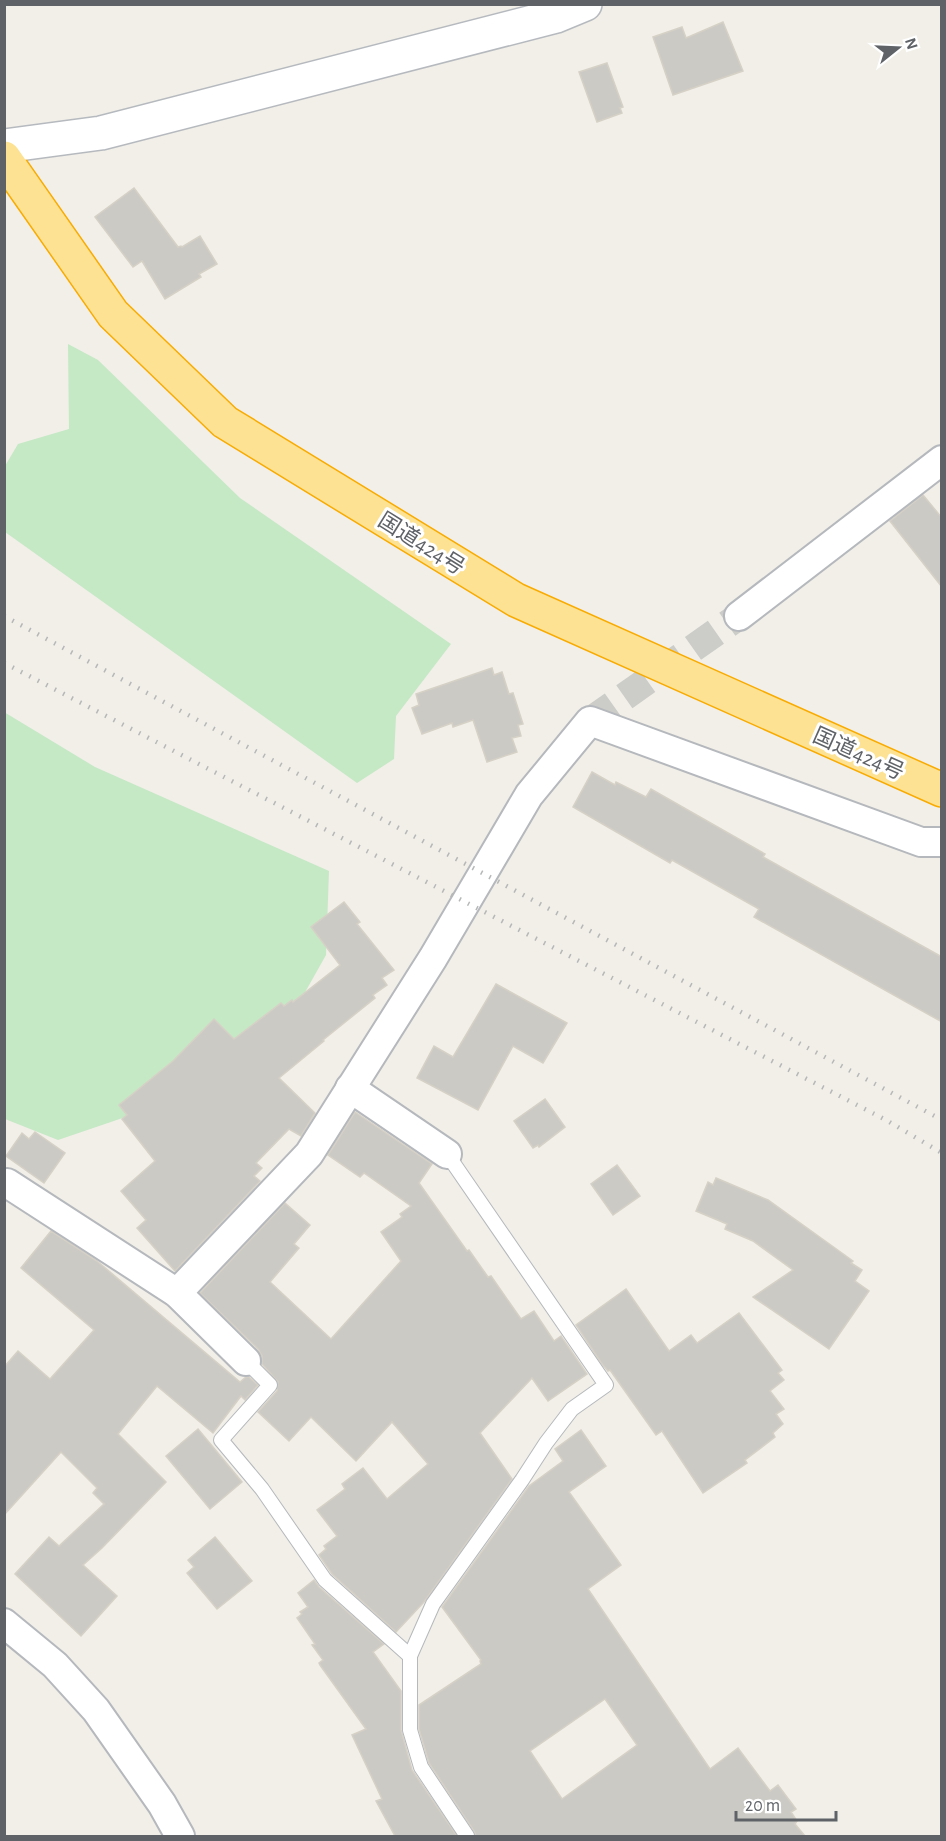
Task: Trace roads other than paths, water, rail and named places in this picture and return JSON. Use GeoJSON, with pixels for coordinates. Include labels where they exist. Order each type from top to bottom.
{"type":"FeatureCollection","features":[{"type":"Feature","properties":{"kind":"highway","name":"国道424号"},"geometry":{"type":"LineString","coordinates":[[4,158],[113,314],[225,422],[516,600],[942,790]]}},
{"type":"Feature","properties":{"kind":"street"},"geometry":{"type":"LineString","coordinates":[[4,146],[101,133],[556,16],[585,4]]}},
{"type":"Feature","properties":{"kind":"street"},"geometry":{"type":"LineString","coordinates":[[738,616],[942,460]]}},
{"type":"Feature","properties":{"kind":"street"},"geometry":{"type":"LineString","coordinates":[[177,1293],[309,1154],[433,958],[529,795],[590,721],[921,842],[942,842]]}},
{"type":"Feature","properties":{"kind":"street"},"geometry":{"type":"LineString","coordinates":[[350,1088],[447,1154]]}},
{"type":"Feature","properties":{"kind":"street"},"geometry":{"type":"LineString","coordinates":[[4,1184],[177,1293],[246,1360]]}},
{"type":"Feature","properties":{"kind":"street"},"geometry":{"type":"LineString","coordinates":[[4,1623],[55,1665],[96,1710],[162,1804],[180,1836]]}},
{"type":"Feature","properties":{"kind":"lane"},"geometry":{"type":"LineString","coordinates":[[447,1154],[606,1385],[572,1409],[546,1443],[434,1604],[410,1656],[410,1730],[421,1767],[467,1836]]}},
{"type":"Feature","properties":{"kind":"lane"},"geometry":{"type":"LineString","coordinates":[[246,1360],[270,1384],[221,1440],[262,1489],[326,1580],[410,1656]]}},
{"type":"Feature","properties":{"kind":"tunnel"},"geometry":{"type":"LineString","coordinates":[[590,721],[739,616]]}},
{"type":"Feature","properties":{"kind":"railway"},"geometry":{"type":"LineString","coordinates":[[4,616],[942,1120]]}},
{"type":"Feature","properties":{"kind":"railway"},"geometry":{"type":"LineString","coordinates":[[4,663],[886,1120],[942,1153]]}}]}
